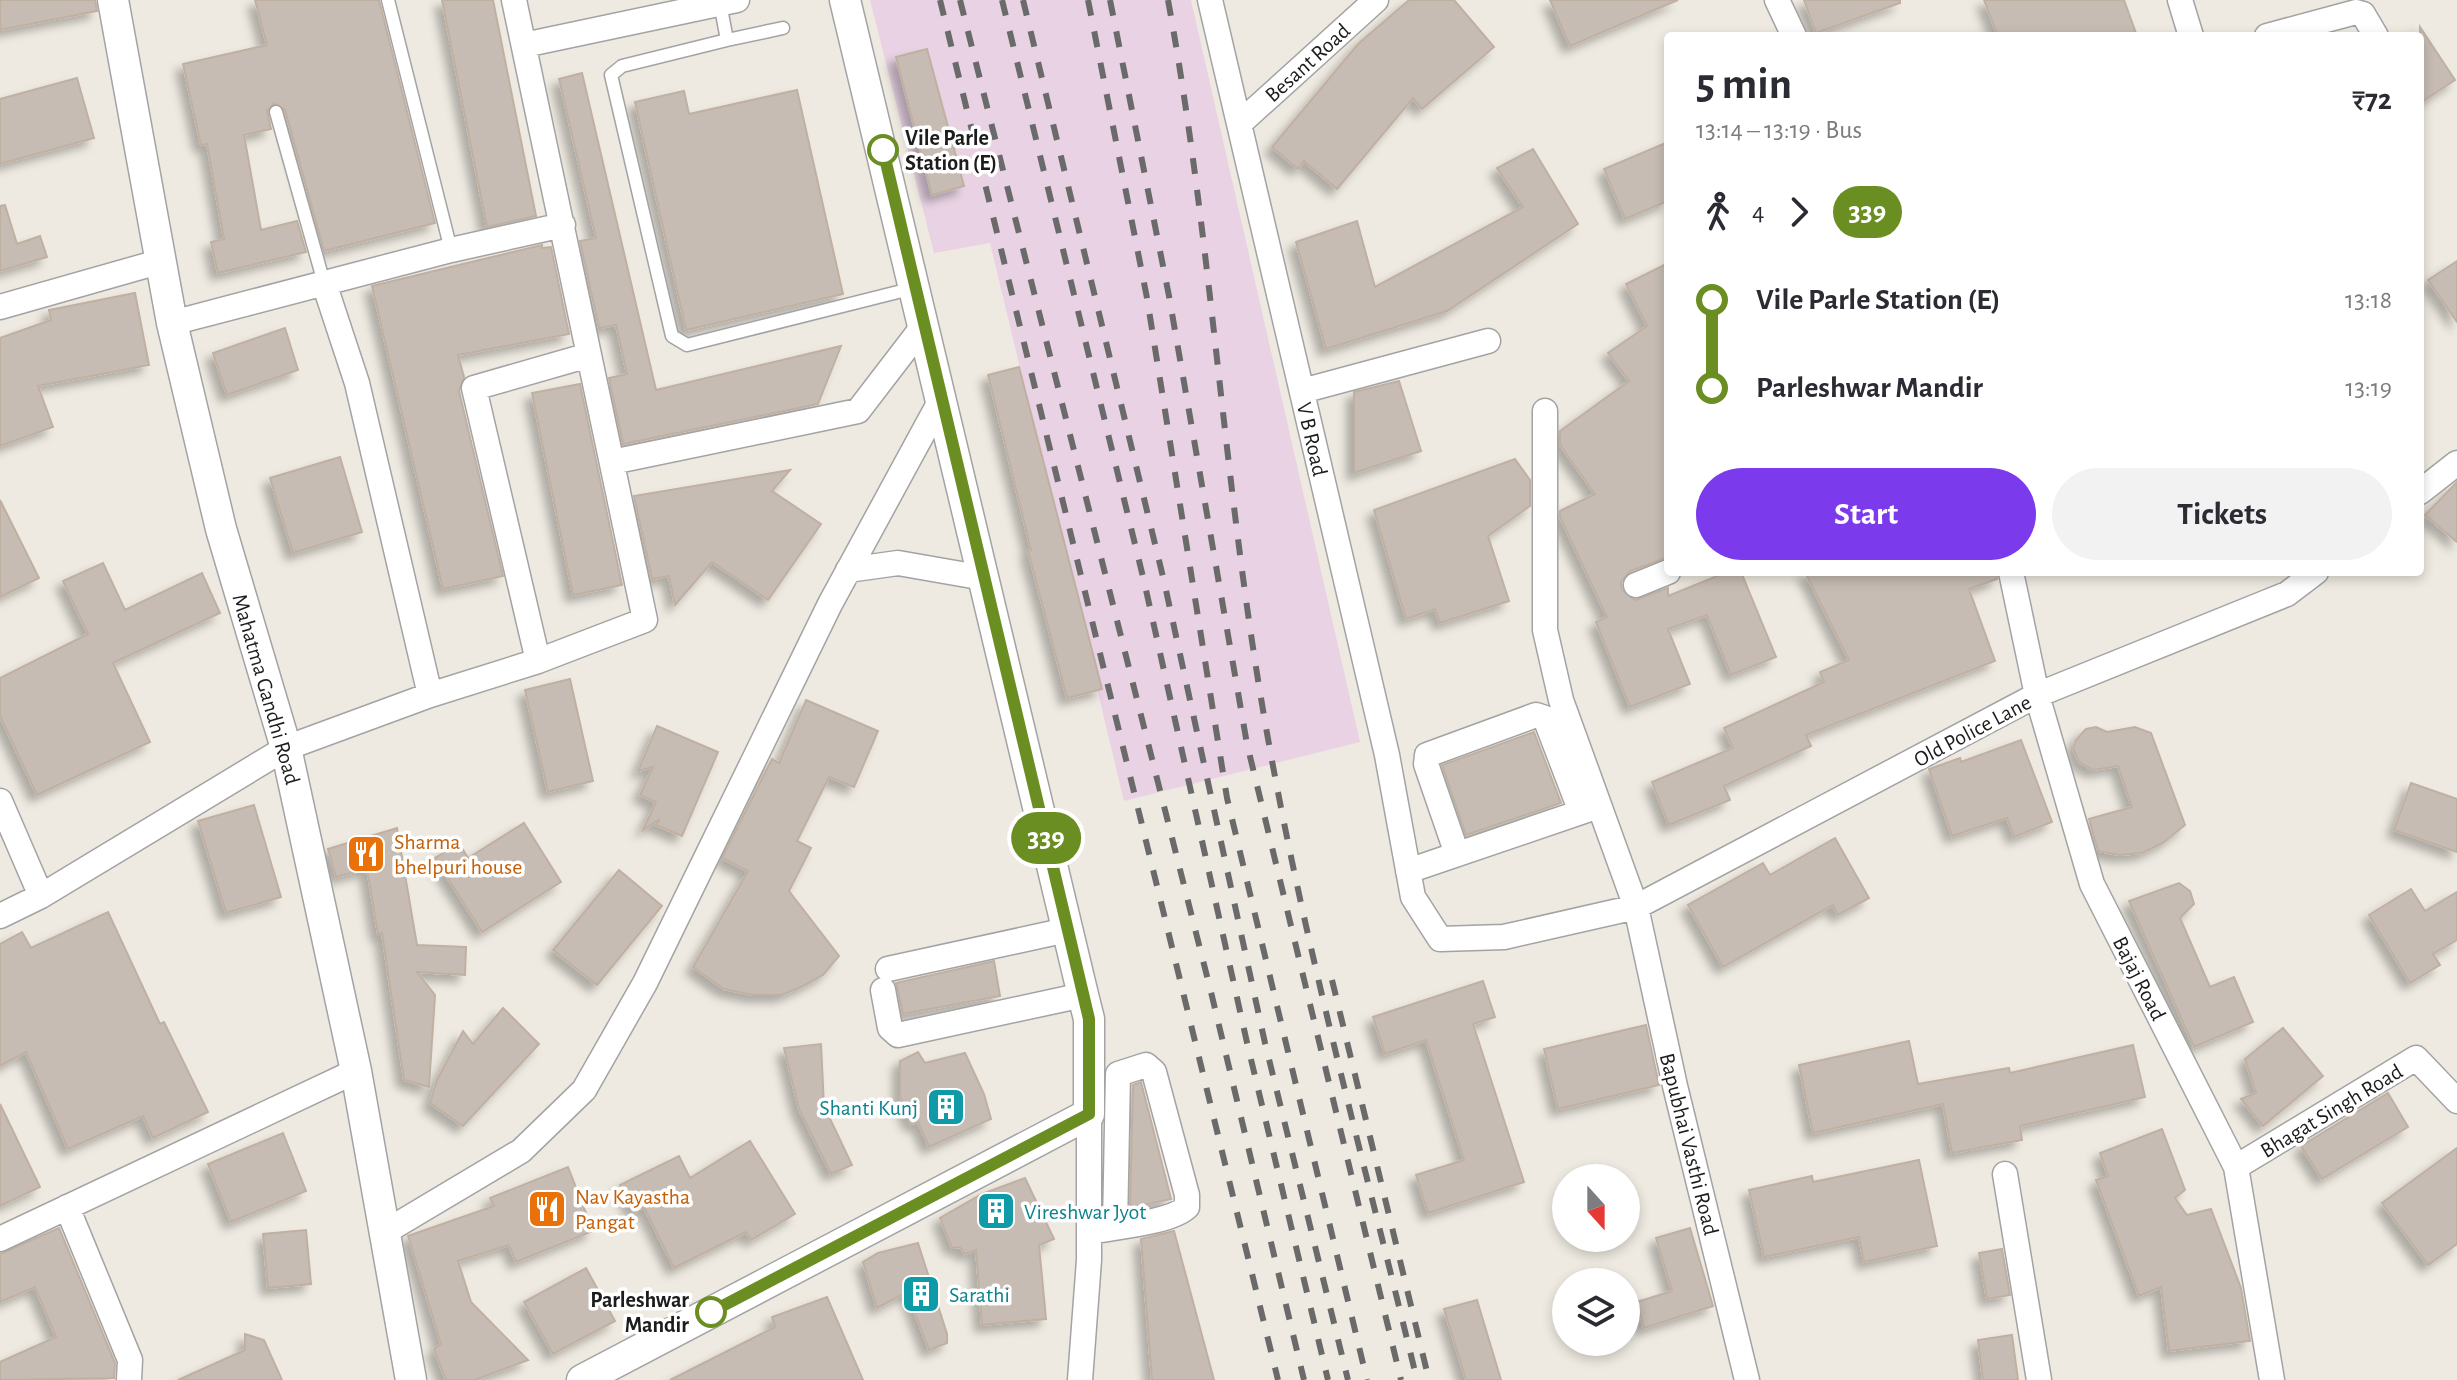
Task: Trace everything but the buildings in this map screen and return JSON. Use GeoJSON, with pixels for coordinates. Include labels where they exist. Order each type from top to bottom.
{"type":"FeatureCollection","features":[{"type":"Feature","properties":{"kind":"street","name":"Mahatma Gandhi Road"},"geometry":{"type":"LineString","coordinates":[[113,0],[172,323],[221,529],[286,748],[356,1071],[411,1380]]}},
{"type":"Feature","properties":{"kind":"street"},"geometry":{"type":"LineString","coordinates":[[0,916],[41,896],[286,748],[430,695],[538,661],[645,620],[514,0]]}},
{"type":"Feature","properties":{"kind":"street"},"geometry":{"type":"LineString","coordinates":[[845,0],[1089,1019],[1089,1232],[1080,1380]]}},
{"type":"Feature","properties":{"kind":"street","name":"V B Road"},"geometry":{"type":"LineString","coordinates":[[1210,0],[1387,755],[1408,871]]}},
{"type":"Feature","properties":{"kind":"street","name":"Besant Road"},"geometry":{"type":"LineString","coordinates":[[1239,124],[1376,0]]}},
{"type":"Feature","properties":{"kind":"street"},"geometry":{"type":"LineString","coordinates":[[1777,0],[1792,32]]}},
{"type":"Feature","properties":{"kind":"street"},"geometry":{"type":"LineString","coordinates":[[2180,0],[2190,32]]}},
{"type":"Feature","properties":{"kind":"street"},"geometry":{"type":"LineString","coordinates":[[524,45],[728,2]]}},
{"type":"Feature","properties":{"kind":"street"},"geometry":{"type":"LineString","coordinates":[[2282,32],[2356,12],[2363,14],[2374,32]]}},
{"type":"Feature","properties":{"kind":"street"},"geometry":{"type":"LineString","coordinates":[[172,323],[451,250],[563,225]]}},
{"type":"Feature","properties":{"kind":"street"},"geometry":{"type":"LineString","coordinates":[[0,307],[162,261]]}},
{"type":"Feature","properties":{"kind":"street"},"geometry":{"type":"LineString","coordinates":[[324,283],[357,383],[430,695]]}},
{"type":"Feature","properties":{"kind":"street"},"geometry":{"type":"LineString","coordinates":[[612,462],[858,411],[924,325]]}},
{"type":"Feature","properties":{"kind":"street"},"geometry":{"type":"LineString","coordinates":[[1302,391],[1488,341]]}},
{"type":"Feature","properties":{"kind":"street"},"geometry":{"type":"LineString","coordinates":[[538,661],[474,388],[589,355]]}},
{"type":"Feature","properties":{"kind":"street"},"geometry":{"type":"LineString","coordinates":[[385,1232],[521,1151],[584,1090],[645,983],[848,570],[942,398]]}},
{"type":"Feature","properties":{"kind":"street"},"geometry":{"type":"LineString","coordinates":[[1545,411],[1545,630],[1590,809]]}},
{"type":"Feature","properties":{"kind":"street"},"geometry":{"type":"LineString","coordinates":[[2424,489],[2457,463]]}},
{"type":"Feature","properties":{"kind":"street"},"geometry":{"type":"LineString","coordinates":[[848,570],[898,563],[929,565],[984,578]]}},
{"type":"Feature","properties":{"kind":"street"},"geometry":{"type":"LineString","coordinates":[[1636,585],[1664,574]]}},
{"type":"Feature","properties":{"kind":"street","name":"Bajaj Road"},"geometry":{"type":"LineString","coordinates":[[2012,576],[2037,695],[2092,884],[2236,1167],[2272,1380]]}},
{"type":"Feature","properties":{"kind":"street","name":"Old Police Lane"},"geometry":{"type":"LineString","coordinates":[[1408,871],[1413,897],[1440,939],[1504,937],[1636,907],[2037,695],[2287,594],[2311,576]]}},
{"type":"Feature","properties":{"kind":"street"},"geometry":{"type":"LineString","coordinates":[[1457,854],[1426,764],[1427,755],[1536,715],[1545,718],[1636,907]]}},
{"type":"Feature","properties":{"kind":"street"},"geometry":{"type":"LineString","coordinates":[[0,801],[41,896]]}},
{"type":"Feature","properties":{"kind":"street"},"geometry":{"type":"LineString","coordinates":[[1408,871],[1590,809]]}},
{"type":"Feature","properties":{"kind":"street","name":"Bapubhai Vasthi Road"},"geometry":{"type":"LineString","coordinates":[[1636,907],[1675,1086],[1747,1380]]}},
{"type":"Feature","properties":{"kind":"street"},"geometry":{"type":"LineString","coordinates":[[1067,930],[885,980],[890,1028],[898,1035],[1083,995]]}},
{"type":"Feature","properties":{"kind":"street","name":"Bhagat Singh Road"},"geometry":{"type":"LineString","coordinates":[[2236,1167],[2416,1058],[2457,1101]]}},
{"type":"Feature","properties":{"kind":"street"},"geometry":{"type":"LineString","coordinates":[[582,1380],[1089,1099],[1118,1074],[1151,1066],[1188,1200],[1181,1212],[1089,1232]]}},
{"type":"Feature","properties":{"kind":"street"},"geometry":{"type":"LineString","coordinates":[[0,1239],[356,1071]]}},
{"type":"Feature","properties":{"kind":"street"},"geometry":{"type":"LineString","coordinates":[[1115,1227],[1118,1074]]}},
{"type":"Feature","properties":{"kind":"street"},"geometry":{"type":"LineString","coordinates":[[2005,1174],[2039,1380]]}},
{"type":"Feature","properties":{"kind":"street"},"geometry":{"type":"LineString","coordinates":[[67,1207],[130,1360],[129,1380]]}},
{"type":"Feature","properties":{"kind":"lane"},"geometry":{"type":"LineString","coordinates":[[388,0],[451,250]]}},
{"type":"Feature","properties":{"kind":"lane"},"geometry":{"type":"LineString","coordinates":[[727,40],[728,2]]}},
{"type":"Feature","properties":{"kind":"lane"},"geometry":{"type":"LineString","coordinates":[[783,28],[622,66],[611,75],[672,336],[687,345],[915,287]]}},
{"type":"Feature","properties":{"kind":"lane"},"geometry":{"type":"LineString","coordinates":[[276,112],[324,283]]}},
{"type":"Feature","properties":{"kind":"shaded area"},"geometry":{"type":"Polygon","coordinates":[[[870,0],[1191,0],[1360,742],[1124,801],[990,243],[934,253],[870,0]]]}},
{"type":"Feature","properties":{"kind":"railway"},"geometry":{"type":"LineString","coordinates":[[940,0],[1278,1380]]}},
{"type":"Feature","properties":{"kind":"railway"},"geometry":{"type":"LineString","coordinates":[[960,0],[1211,992],[1304,1380]]}},
{"type":"Feature","properties":{"kind":"railway"},"geometry":{"type":"LineString","coordinates":[[1002,0],[1144,581],[1248,1047],[1328,1380]]}},
{"type":"Feature","properties":{"kind":"railway"},"geometry":{"type":"LineString","coordinates":[[1023,0],[1164,581],[1265,1043],[1348,1380]]}},
{"type":"Feature","properties":{"kind":"railway"},"geometry":{"type":"LineString","coordinates":[[1088,0],[1147,298],[1227,798],[1367,1380]]}},
{"type":"Feature","properties":{"kind":"railway"},"geometry":{"type":"LineString","coordinates":[[1110,0],[1169,296],[1247,744],[1401,1380]]}},
{"type":"Feature","properties":{"kind":"railway"},"geometry":{"type":"LineString","coordinates":[[1168,0],[1195,172],[1247,606],[1275,779],[1332,1038],[1417,1380]]}},
{"type":"Feature","properties":{"kind":"railway"},"geometry":{"type":"LineString","coordinates":[[1332,980],[1429,1380]]}},
{"type":"Feature","properties":{"kind":"bus line","name":"339"},"geometry":{"type":"LineString","coordinates":[[711,1312],[1089,1114],[1089,1019],[883,150]]}},
{"type":"Feature","properties":{"kind":"place","name":"Vile Parle Station (E)"},"geometry":{"type":"Point","coordinates":[883,150]}},
{"type":"Feature","properties":{"kind":"place","name":"Sharma bhelpuri house"},"geometry":{"type":"Point","coordinates":[366,854]}},
{"type":"Feature","properties":{"kind":"place","name":"Shanti Kunj"},"geometry":{"type":"Point","coordinates":[946,1107]}},
{"type":"Feature","properties":{"kind":"place","name":"Nav Kayastha Pangat"},"geometry":{"type":"Point","coordinates":[547,1209]}},
{"type":"Feature","properties":{"kind":"place","name":"Vireshwar Jyot"},"geometry":{"type":"Point","coordinates":[996,1211]}},
{"type":"Feature","properties":{"kind":"place","name":"Sarathi"},"geometry":{"type":"Point","coordinates":[921,1294]}},
{"type":"Feature","properties":{"kind":"place","name":"Parleshwar Mandir"},"geometry":{"type":"Point","coordinates":[711,1312]}}]}
